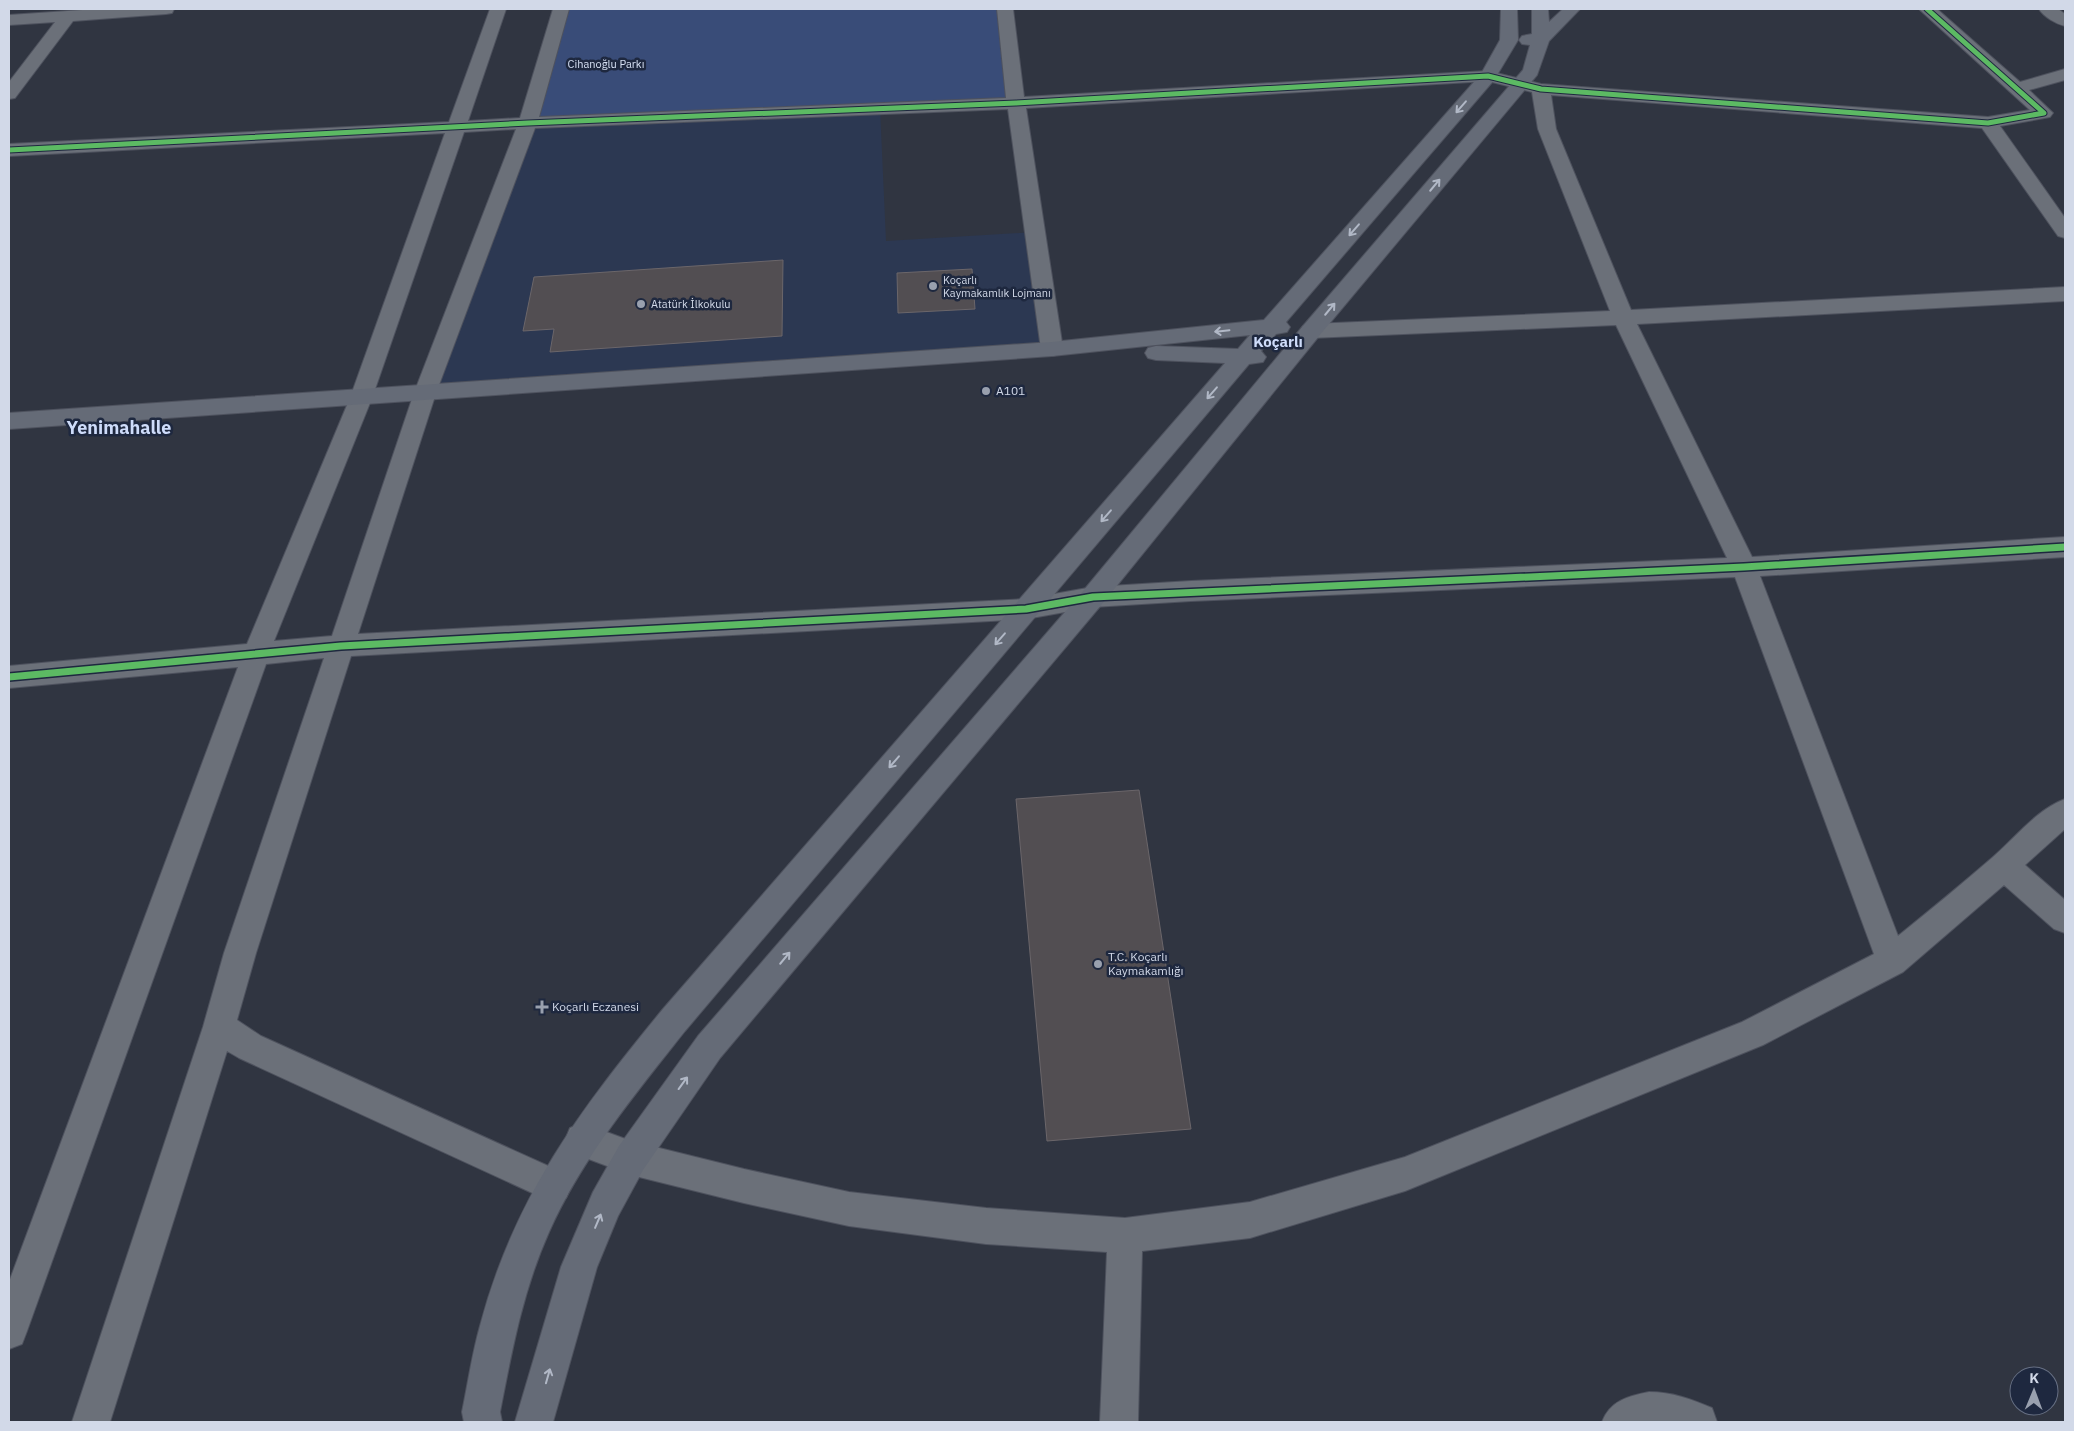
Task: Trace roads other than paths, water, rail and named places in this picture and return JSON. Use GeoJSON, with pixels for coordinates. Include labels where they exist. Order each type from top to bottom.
{"type":"FeatureCollection","features":[{"type":"Feature","properties":{"kind":"main road"},"geometry":{"type":"LineString","coordinates":[[484,1422],[481,1412],[498,1327],[524,1250],[554,1186],[582,1140],[674,1020],[1026,608],[1488,76],[1510,40],[1509,9]]}},
{"type":"Feature","properties":{"kind":"main road"},"geometry":{"type":"LineString","coordinates":[[534,1422],[579,1267],[605,1204],[631,1158],[661,1113],[709,1047],[1093,597],[1311,331],[1531,86],[1531,71],[1541,39],[1540,9]]}},
{"type":"Feature","properties":{"kind":"main road"},"geometry":{"type":"LineString","coordinates":[[1510,40],[1541,39],[1572,9]]}},
{"type":"Feature","properties":{"kind":"main road"},"geometry":{"type":"LineString","coordinates":[[9,420],[425,394],[1052,349],[1271,326],[1311,331]]}},
{"type":"Feature","properties":{"kind":"main road"},"geometry":{"type":"LineString","coordinates":[[1052,349],[1244,356],[1287,360]]}},
{"type":"Feature","properties":{"kind":"street"},"geometry":{"type":"LineString","coordinates":[[9,20],[166,9]]}},
{"type":"Feature","properties":{"kind":"street"},"geometry":{"type":"LineString","coordinates":[[9,1331],[256,654],[362,398],[498,9]]}},
{"type":"Feature","properties":{"kind":"street"},"geometry":{"type":"LineString","coordinates":[[91,1422],[219,1028],[240,953],[341,646],[425,394],[528,123],[560,9]]}},
{"type":"Feature","properties":{"kind":"street"},"geometry":{"type":"LineString","coordinates":[[1006,9],[1016,103],[1052,349]]}},
{"type":"Feature","properties":{"kind":"street"},"geometry":{"type":"LineString","coordinates":[[9,150],[528,123],[1016,103],[1488,76],[1531,86],[1988,123],[2044,113],[1927,9]]}},
{"type":"Feature","properties":{"kind":"street"},"geometry":{"type":"LineString","coordinates":[[2047,9],[2065,21]]}},
{"type":"Feature","properties":{"kind":"street"},"geometry":{"type":"LineString","coordinates":[[9,94],[68,16]]}},
{"type":"Feature","properties":{"kind":"street"},"geometry":{"type":"LineString","coordinates":[[2018,88],[2065,74]]}},
{"type":"Feature","properties":{"kind":"street"},"geometry":{"type":"LineString","coordinates":[[1531,86],[1623,318],[1744,567],[1892,961]]}},
{"type":"Feature","properties":{"kind":"street"},"geometry":{"type":"LineString","coordinates":[[1988,123],[2065,232]]}},
{"type":"Feature","properties":{"kind":"street"},"geometry":{"type":"LineString","coordinates":[[1311,331],[1623,318],[2065,294]]}},
{"type":"Feature","properties":{"kind":"street"},"geometry":{"type":"LineString","coordinates":[[9,677],[341,646],[1026,608],[1093,597],[1201,590],[1744,567],[2065,547]]}},
{"type":"Feature","properties":{"kind":"street"},"geometry":{"type":"LineString","coordinates":[[582,1140],[631,1158],[744,1186],[849,1209],[986,1226],[1125,1236],[1250,1220],[1405,1174],[1752,1034],[1892,961],[2004,866],[2046,826],[2065,812]]}},
{"type":"Feature","properties":{"kind":"street"},"geometry":{"type":"LineString","coordinates":[[2004,866],[2065,919]]}},
{"type":"Feature","properties":{"kind":"street"},"geometry":{"type":"LineString","coordinates":[[219,1028],[250,1047],[554,1186]]}},
{"type":"Feature","properties":{"kind":"street"},"geometry":{"type":"LineString","coordinates":[[1119,1422],[1125,1236]]}},
{"type":"Feature","properties":{"kind":"street"},"geometry":{"type":"LineString","coordinates":[[1622,1422],[1629,1416],[1658,1410],[1685,1416],[1698,1422]]}},
{"type":"Feature","properties":{"kind":"place","name":"Koçarlı Kaymakamlık Lojmanı"},"geometry":{"type":"Point","coordinates":[933,286]}},
{"type":"Feature","properties":{"kind":"place","name":"Atatürk İlkokulu"},"geometry":{"type":"Point","coordinates":[641,304]}},
{"type":"Feature","properties":{"kind":"place","name":"A101"},"geometry":{"type":"Point","coordinates":[986,391]}},
{"type":"Feature","properties":{"kind":"place","name":"T.C. Koçarlı Kaymakamlığı"},"geometry":{"type":"Point","coordinates":[1098,964]}},
{"type":"Feature","properties":{"kind":"place","name":"Koçarlı Eczanesi"},"geometry":{"type":"Point","coordinates":[542,1007]}},
{"type":"Feature","properties":{"kind":"district","name":"Koçarlı"},"geometry":{"type":"Point","coordinates":[1278,342]}},
{"type":"Feature","properties":{"kind":"district","name":"Yenimahalle"},"geometry":{"type":"Point","coordinates":[119,428]}},
{"type":"Feature","properties":{"kind":"park label","name":"Cihanoğlu Parkı"},"geometry":{"type":"Point","coordinates":[606,64]}}]}
